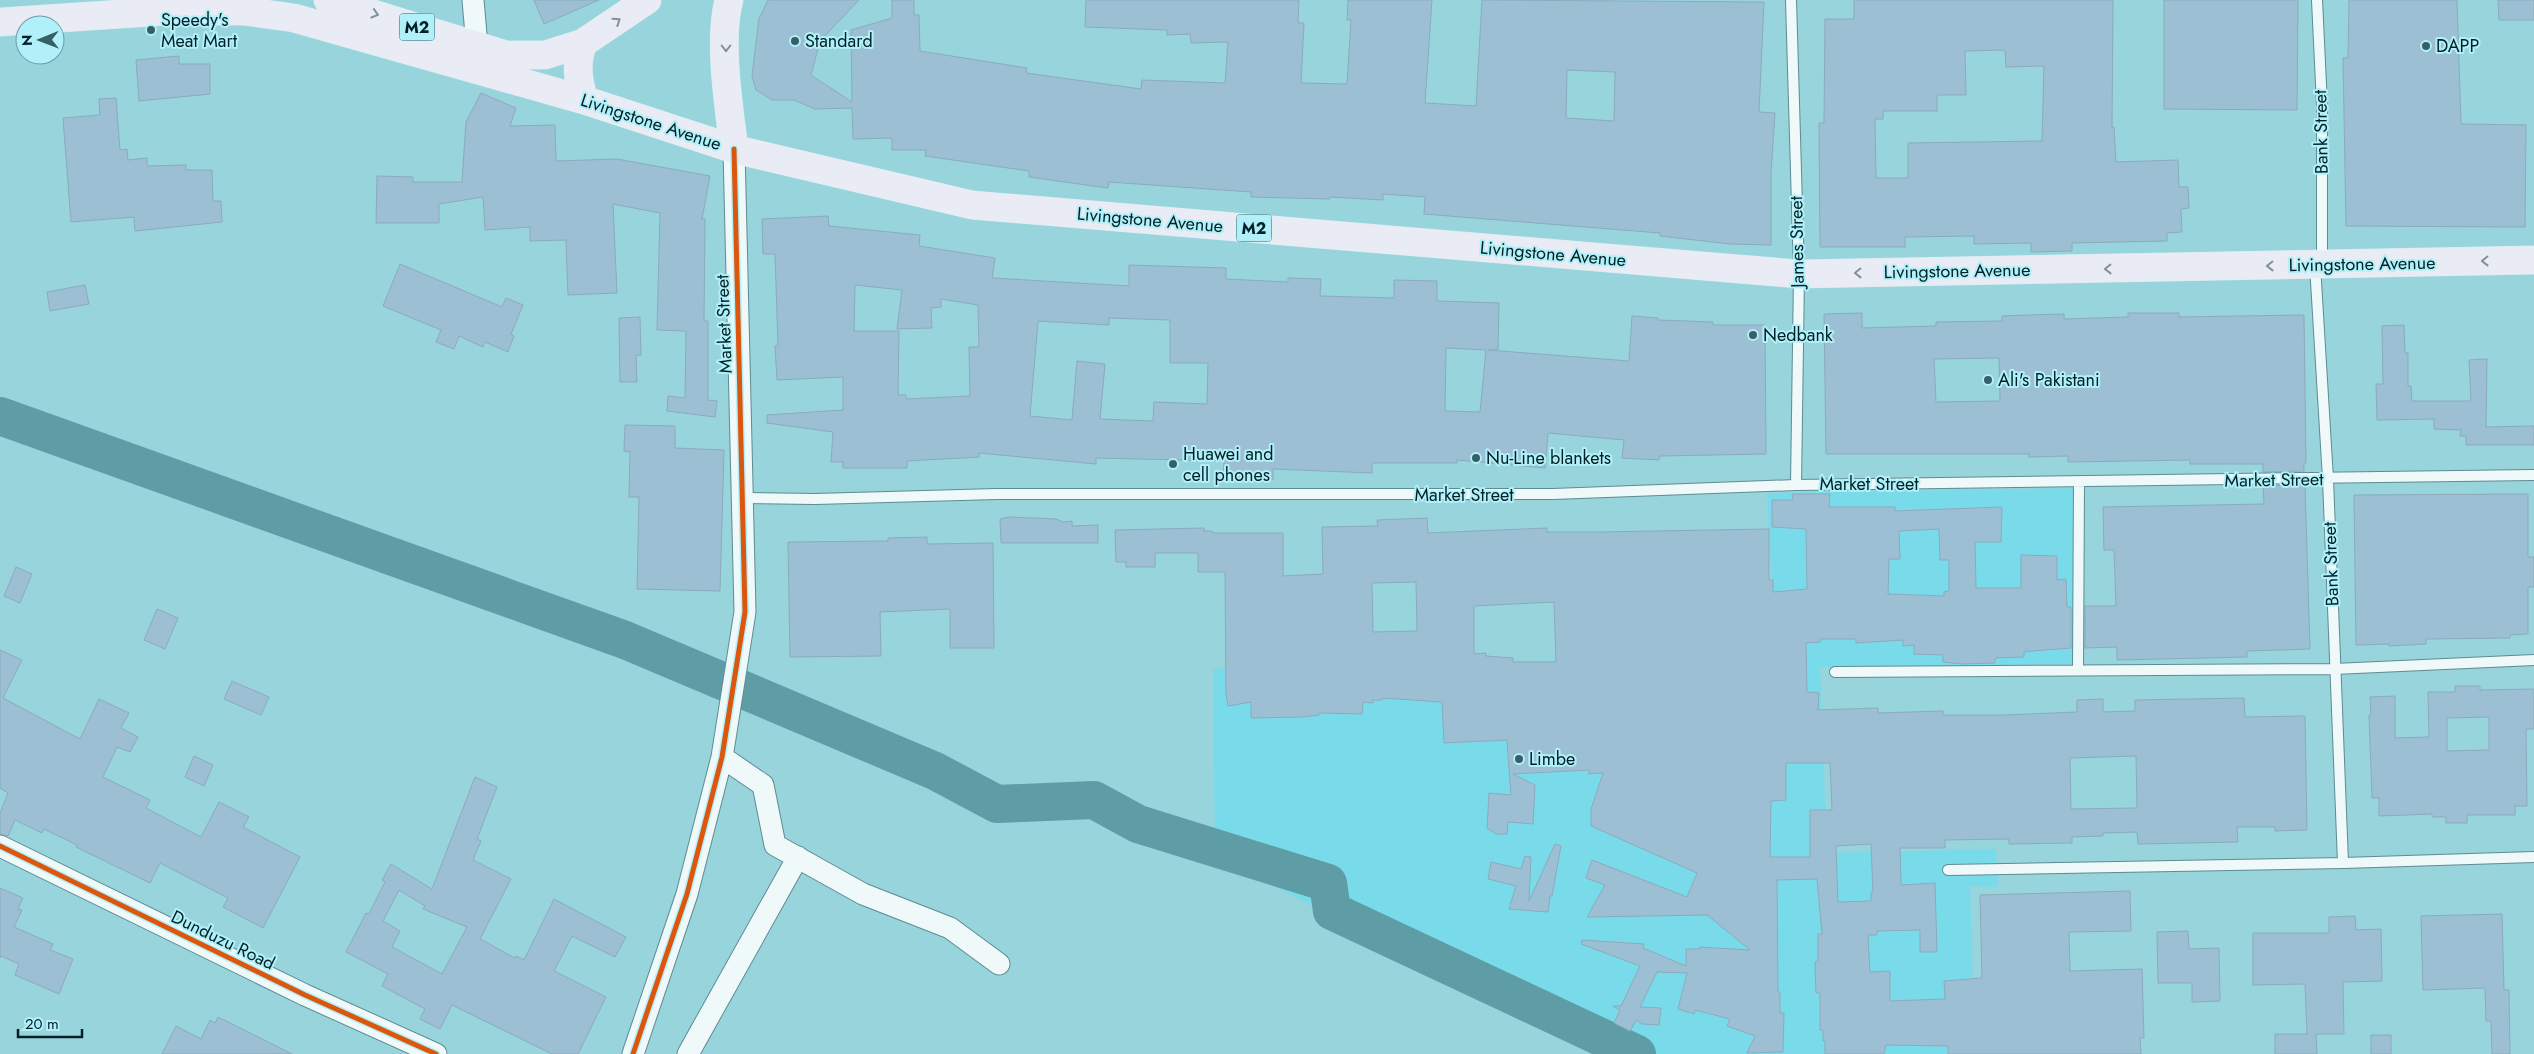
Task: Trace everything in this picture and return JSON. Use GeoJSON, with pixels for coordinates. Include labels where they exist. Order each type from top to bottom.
{"type":"FeatureCollection","features":[{"type":"Feature","properties":{"kind":"highway","name":"M2"},"geometry":{"type":"LineString","coordinates":[[328,0],[506,55],[545,55],[583,43],[647,0]]}},
{"type":"Feature","properties":{"kind":"highway"},"geometry":{"type":"LineString","coordinates":[[723,4],[726,75],[734,149]]}},
{"type":"Feature","properties":{"kind":"highway","name":"Livingstone Avenue"},"geometry":{"type":"LineString","coordinates":[[0,22],[166,11],[244,11],[294,18],[584,100],[734,149],[972,205],[1799,274],[2534,260]]}},
{"type":"Feature","properties":{"kind":"highway"},"geometry":{"type":"LineString","coordinates":[[583,43],[578,57],[578,78],[584,100]]}},
{"type":"Feature","properties":{"kind":"street"},"geometry":{"type":"LineString","coordinates":[[473,0],[478,46]]}},
{"type":"Feature","properties":{"kind":"street","name":"Market Street"},"geometry":{"type":"LineString","coordinates":[[734,149],[744,498]]}},
{"type":"Feature","properties":{"kind":"street"},"geometry":{"type":"LineString","coordinates":[[633,1054],[687,894],[722,756],[745,612],[744,498]]}},
{"type":"Feature","properties":{"kind":"street"},"geometry":{"type":"LineString","coordinates":[[722,756],[763,785],[775,845],[863,894],[950,928],[999,964]]}},
{"type":"Feature","properties":{"kind":"street","name":"Dunduzu Road"},"geometry":{"type":"LineString","coordinates":[[0,846],[305,995],[436,1054]]}},
{"type":"Feature","properties":{"kind":"street"},"geometry":{"type":"LineString","coordinates":[[688,1054],[798,857]]}},
{"type":"Feature","properties":{"kind":"lane","name":"James Street"},"geometry":{"type":"LineString","coordinates":[[1791,0],[1799,274],[1796,485]]}},
{"type":"Feature","properties":{"kind":"lane","name":"Bank Street"},"geometry":{"type":"LineString","coordinates":[[2317,0],[2322,105],[2319,265],[2343,863]]}},
{"type":"Feature","properties":{"kind":"lane","name":"Market Street"},"geometry":{"type":"LineString","coordinates":[[744,498],[815,499],[997,494],[1553,494],[1796,485],[2534,475]]}},
{"type":"Feature","properties":{"kind":"lane"},"geometry":{"type":"LineString","coordinates":[[2078,670],[2080,482]]}},
{"type":"Feature","properties":{"kind":"lane"},"geometry":{"type":"LineString","coordinates":[[1835,672],[2334,669],[2534,660]]}},
{"type":"Feature","properties":{"kind":"lane"},"geometry":{"type":"LineString","coordinates":[[1948,870],[2343,863],[2534,856]]}},
{"type":"Feature","properties":{"kind":"shaded area","name":"Limbe"},"geometry":{"type":"Polygon","coordinates":[[[2075,488],[2072,664],[1820,667],[1827,853],[1996,849],[1998,887],[1970,886],[1975,1054],[1604,1054],[1215,856],[1213,669],[1776,655],[1767,493],[2075,488]]]}},
{"type":"Feature","properties":{"kind":"building"},"geometry":{"type":"Polygon","coordinates":[[[534,0],[599,0],[544,24],[534,0]]]}},
{"type":"Feature","properties":{"kind":"building"},"geometry":{"type":"Polygon","coordinates":[[[768,0],[859,0],[820,41],[811,75],[852,102],[851,30],[892,18],[892,0],[914,0],[914,15],[919,15],[920,51],[1027,68],[1026,73],[1141,89],[1142,80],[1225,83],[1228,42],[1191,43],[1190,34],[1167,35],[1167,30],[1085,27],[1086,0],[1299,0],[1298,23],[1304,23],[1301,83],[1347,84],[1351,20],[1347,20],[1348,0],[1432,0],[1425,103],[1476,106],[1482,0],[1764,2],[1759,112],[1775,113],[1771,174],[1771,245],[1730,244],[1660,236],[1660,233],[1424,214],[1425,197],[1383,194],[1383,200],[1330,197],[1330,199],[1251,197],[1251,192],[1109,182],[1108,188],[1029,177],[1029,171],[925,156],[926,150],[892,150],[892,138],[853,139],[852,108],[815,109],[794,100],[772,100],[756,90],[752,76],[759,19],[768,0]],[[1567,70],[1566,118],[1614,121],[1615,72],[1567,70]]]}},
{"type":"Feature","properties":{"kind":"building"},"geometry":{"type":"Polygon","coordinates":[[[1854,0],[2113,0],[2112,127],[2114,127],[2116,162],[2178,160],[2179,187],[2188,187],[2189,208],[2181,209],[2182,232],[2167,233],[2167,241],[2072,243],[2072,251],[2031,252],[2031,243],[1974,244],[1974,236],[1905,237],[1905,247],[1820,247],[1819,123],[1824,123],[1825,19],[1854,19],[1854,0]],[[2005,50],[1965,51],[1966,95],[1937,95],[1937,111],[1883,111],[1883,119],[1875,119],[1876,178],[1908,178],[1908,143],[2042,141],[2044,66],[2006,67],[2005,50]]]}},
{"type":"Feature","properties":{"kind":"building"},"geometry":{"type":"Polygon","coordinates":[[[2164,0],[2298,0],[2297,110],[2164,109],[2164,0]]]}},
{"type":"Feature","properties":{"kind":"building"},"geometry":{"type":"Polygon","coordinates":[[[2349,0],[2457,0],[2461,124],[2526,125],[2525,227],[2346,226],[2343,58],[2348,58],[2349,0]]]}},
{"type":"Feature","properties":{"kind":"building"},"geometry":{"type":"Polygon","coordinates":[[[2498,0],[2534,0],[2534,20],[2499,20],[2498,0]]]}},
{"type":"Feature","properties":{"kind":"building"},"geometry":{"type":"Polygon","coordinates":[[[179,56],[179,64],[210,64],[210,94],[139,101],[136,60],[179,56]]]}},
{"type":"Feature","properties":{"kind":"building"},"geometry":{"type":"Polygon","coordinates":[[[481,93],[516,108],[510,126],[555,125],[556,161],[617,159],[710,176],[702,219],[705,219],[704,321],[708,321],[708,400],[717,401],[715,417],[667,411],[668,396],[685,398],[686,331],[657,330],[660,213],[613,204],[617,293],[568,295],[566,240],[530,241],[530,227],[485,230],[483,197],[439,204],[439,223],[376,223],[377,176],[413,177],[413,182],[462,182],[466,122],[481,93]]]}},
{"type":"Feature","properties":{"kind":"building"},"geometry":{"type":"Polygon","coordinates":[[[116,98],[120,150],[127,149],[128,160],[147,158],[147,166],[186,165],[186,170],[212,170],[213,201],[221,201],[222,222],[135,231],[134,217],[71,222],[63,118],[100,115],[99,99],[116,98]]]}},
{"type":"Feature","properties":{"kind":"building"},"geometry":{"type":"Polygon","coordinates":[[[828,216],[829,226],[920,235],[919,246],[995,258],[992,278],[1129,286],[1129,265],[1226,268],[1226,279],[1288,282],[1288,278],[1321,279],[1320,296],[1394,298],[1394,280],[1437,281],[1437,301],[1499,303],[1498,350],[1488,350],[1629,361],[1632,316],[1658,318],[1658,320],[1713,322],[1713,325],[1765,325],[1766,454],[1660,456],[1659,460],[1622,458],[1624,440],[1548,433],[1545,468],[1457,460],[1457,463],[1372,463],[1372,473],[1273,469],[1273,479],[1223,477],[1224,461],[1096,458],[1096,464],[979,453],[979,457],[907,461],[907,468],[843,468],[843,462],[831,462],[833,432],[767,423],[767,415],[843,410],[843,377],[777,380],[775,346],[778,346],[775,254],[763,254],[762,219],[828,216]],[[855,285],[854,331],[899,331],[898,395],[906,395],[906,399],[970,396],[969,347],[979,347],[978,305],[941,299],[941,307],[931,308],[932,328],[897,329],[902,290],[855,285]],[[1109,318],[1109,325],[1038,321],[1030,416],[1072,420],[1077,361],[1105,364],[1100,419],[1153,421],[1154,402],[1207,404],[1208,363],[1170,363],[1170,320],[1109,318]],[[1446,348],[1445,411],[1480,412],[1486,350],[1446,348]]]}},
{"type":"Feature","properties":{"kind":"building"},"geometry":{"type":"Polygon","coordinates":[[[400,264],[502,307],[506,298],[523,305],[511,334],[514,336],[508,352],[485,342],[483,347],[459,336],[454,349],[436,342],[441,330],[383,306],[400,264]]]}},
{"type":"Feature","properties":{"kind":"building"},"geometry":{"type":"Polygon","coordinates":[[[85,285],[89,304],[50,311],[47,292],[85,285]]]}},
{"type":"Feature","properties":{"kind":"building"},"geometry":{"type":"Polygon","coordinates":[[[1862,313],[1862,328],[1936,326],[1936,322],[2002,321],[2002,316],[2028,315],[2064,314],[2064,319],[2128,317],[2128,313],[2179,313],[2179,317],[2304,315],[2306,463],[2304,463],[2304,471],[2263,472],[2263,464],[2190,464],[2190,460],[2068,462],[2068,456],[2029,457],[2029,454],[1826,454],[1824,314],[1862,313]],[[1999,358],[1934,359],[1936,402],[2000,401],[1999,358]]]}},
{"type":"Feature","properties":{"kind":"building"},"geometry":{"type":"Polygon","coordinates":[[[640,317],[641,355],[636,355],[637,382],[620,382],[619,318],[640,317]]]}},
{"type":"Feature","properties":{"kind":"building"},"geometry":{"type":"Polygon","coordinates":[[[2404,325],[2405,353],[2408,353],[2408,386],[2411,386],[2412,401],[2471,401],[2469,360],[2487,359],[2486,427],[2534,426],[2534,445],[2466,445],[2466,436],[2460,436],[2461,430],[2434,429],[2434,419],[2377,420],[2376,384],[2383,384],[2382,326],[2404,325]]]}},
{"type":"Feature","properties":{"kind":"building"},"geometry":{"type":"Polygon","coordinates":[[[625,425],[675,426],[675,448],[724,450],[720,591],[637,589],[639,497],[629,497],[630,452],[624,451],[625,425]]]}},
{"type":"Feature","properties":{"kind":"building"},"geometry":{"type":"Polygon","coordinates":[[[2305,485],[2310,649],[2247,651],[2247,657],[2117,660],[2117,647],[2085,648],[2085,606],[2116,606],[2114,550],[2104,550],[2103,507],[2264,504],[2263,486],[2305,485]]]}},
{"type":"Feature","properties":{"kind":"building"},"geometry":{"type":"Polygon","coordinates":[[[1792,494],[1830,494],[1829,507],[1895,507],[1895,511],[2002,507],[2001,542],[1975,542],[1976,588],[2021,588],[2021,555],[2057,556],[2057,580],[2066,579],[2067,607],[2071,607],[2071,648],[2024,652],[2024,657],[1995,658],[1995,663],[1962,664],[1943,662],[1943,655],[1914,654],[1914,645],[1903,646],[1903,640],[1856,643],[1856,639],[1820,639],[1820,642],[1806,643],[1807,692],[1819,693],[1818,710],[1878,708],[1878,713],[1943,711],[1943,715],[2006,715],[2077,712],[2077,700],[2103,699],[2103,712],[2135,711],[2135,700],[2244,698],[2245,717],[2305,716],[2307,830],[2275,831],[2275,827],[2237,827],[2238,842],[2138,844],[2137,832],[2103,833],[2103,836],[2072,837],[2072,843],[2009,844],[2009,839],[1945,840],[1945,848],[1900,848],[1901,885],[1935,883],[1937,952],[1920,952],[1920,930],[1877,931],[1877,935],[1868,935],[1870,972],[1890,971],[1890,1001],[1945,999],[1944,981],[1982,978],[1980,895],[2130,891],[2131,931],[2069,932],[2070,971],[2142,969],[2144,1038],[2140,1038],[2141,1054],[1948,1054],[1948,1046],[1886,1045],[1884,1054],[1825,1054],[1823,1030],[1820,1030],[1820,993],[1816,993],[1815,962],[1818,961],[1818,934],[1822,934],[1817,879],[1777,880],[1778,992],[1780,992],[1780,1013],[1784,1013],[1783,1052],[1747,1053],[1755,1036],[1727,1026],[1730,1019],[1695,1010],[1694,1014],[1678,1009],[1687,973],[1657,972],[1640,1007],[1661,1008],[1659,1025],[1642,1024],[1636,1020],[1630,1031],[1614,1023],[1620,1010],[1613,1006],[1621,1006],[1640,966],[1581,944],[1582,940],[1644,944],[1643,948],[1686,966],[1686,949],[1700,949],[1700,947],[1750,950],[1707,915],[1587,917],[1605,885],[1586,878],[1592,860],[1687,897],[1697,873],[1591,826],[1591,809],[1603,773],[1588,774],[1590,770],[1513,774],[1535,785],[1533,824],[1508,822],[1507,834],[1496,834],[1487,828],[1489,793],[1511,795],[1507,740],[1444,743],[1442,702],[1382,698],[1382,700],[1373,700],[1373,703],[1363,702],[1362,714],[1319,713],[1319,715],[1302,717],[1251,718],[1251,702],[1228,706],[1226,694],[1225,572],[1198,572],[1198,553],[1155,553],[1155,567],[1126,567],[1126,562],[1116,562],[1115,530],[1204,528],[1204,531],[1212,531],[1213,533],[1283,533],[1283,576],[1323,574],[1322,527],[1378,526],[1377,520],[1427,518],[1428,533],[1547,528],[1547,532],[1769,529],[1769,580],[1773,580],[1773,592],[1807,589],[1806,529],[1772,527],[1772,500],[1793,500],[1792,494]],[[1939,529],[1899,531],[1900,559],[1889,559],[1888,594],[1944,596],[1944,592],[1949,591],[1949,560],[1940,560],[1939,529]],[[1416,582],[1372,583],[1373,632],[1417,631],[1416,582]],[[1554,602],[1474,606],[1474,654],[1486,653],[1486,656],[1513,658],[1513,662],[1556,662],[1554,602]],[[2136,756],[2070,758],[2071,809],[2137,808],[2136,756]],[[1786,763],[1786,800],[1771,801],[1770,857],[1810,857],[1810,810],[1832,810],[1830,763],[1786,763]],[[1871,844],[1836,846],[1838,902],[1871,901],[1871,892],[1873,892],[1871,844]]]}},
{"type":"Feature","properties":{"kind":"building"},"geometry":{"type":"Polygon","coordinates":[[[2528,494],[2528,557],[2534,557],[2534,587],[2528,587],[2528,634],[2510,635],[2510,638],[2426,639],[2426,644],[2356,645],[2354,495],[2528,494]]]}},
{"type":"Feature","properties":{"kind":"building"},"geometry":{"type":"Polygon","coordinates":[[[1009,517],[1056,519],[1063,522],[1072,521],[1072,526],[1098,525],[1098,543],[1001,543],[1000,519],[1009,517]]]}},
{"type":"Feature","properties":{"kind":"building"},"geometry":{"type":"Polygon","coordinates":[[[927,537],[927,544],[993,543],[994,648],[950,648],[950,609],[880,612],[881,656],[790,657],[788,542],[888,541],[888,538],[927,537]]]}},
{"type":"Feature","properties":{"kind":"building"},"geometry":{"type":"Polygon","coordinates":[[[16,567],[32,574],[20,603],[4,596],[16,567]]]}},
{"type":"Feature","properties":{"kind":"building"},"geometry":{"type":"Polygon","coordinates":[[[157,609],[178,618],[165,649],[144,640],[157,609]]]}},
{"type":"Feature","properties":{"kind":"building"},"geometry":{"type":"Polygon","coordinates":[[[0,650],[22,660],[3,698],[80,739],[99,699],[129,713],[121,728],[138,737],[130,752],[117,747],[103,777],[150,800],[146,808],[201,837],[219,802],[249,817],[243,827],[300,857],[263,928],[223,907],[228,898],[160,863],[150,883],[76,847],[77,845],[44,829],[42,833],[15,820],[8,836],[0,834],[0,813],[8,793],[0,788],[0,650]]]}},
{"type":"Feature","properties":{"kind":"building"},"geometry":{"type":"Polygon","coordinates":[[[232,681],[269,697],[261,715],[224,699],[232,681]]]}},
{"type":"Feature","properties":{"kind":"building"},"geometry":{"type":"Polygon","coordinates":[[[2455,686],[2480,686],[2480,690],[2534,689],[2534,729],[2526,729],[2527,806],[2515,806],[2515,815],[2467,815],[2467,823],[2446,823],[2446,817],[2432,817],[2432,814],[2379,816],[2379,798],[2372,798],[2370,697],[2395,696],[2395,738],[2429,737],[2428,692],[2455,692],[2455,686]],[[2489,717],[2447,718],[2447,751],[2489,750],[2489,717]]]}},
{"type":"Feature","properties":{"kind":"building"},"geometry":{"type":"Polygon","coordinates":[[[194,756],[213,765],[204,786],[185,777],[194,756]]]}},
{"type":"Feature","properties":{"kind":"building"},"geometry":{"type":"Polygon","coordinates":[[[475,777],[497,787],[477,839],[481,841],[473,860],[511,879],[480,939],[515,958],[516,956],[524,960],[554,899],[626,937],[615,957],[572,936],[554,971],[606,997],[578,1054],[552,1054],[452,1005],[440,1029],[420,1019],[425,1009],[382,986],[388,974],[346,952],[366,913],[369,914],[385,882],[382,880],[391,864],[432,889],[475,777]],[[399,890],[383,921],[400,931],[392,947],[442,974],[467,927],[423,909],[425,906],[399,890]]]}},
{"type":"Feature","properties":{"kind":"building"},"geometry":{"type":"Polygon","coordinates":[[[1555,844],[1561,846],[1548,912],[1509,909],[1516,886],[1488,879],[1491,862],[1521,869],[1525,856],[1531,857],[1529,901],[1555,844]]]}},
{"type":"Feature","properties":{"kind":"building"},"geometry":{"type":"Polygon","coordinates":[[[0,888],[23,898],[18,909],[22,910],[14,927],[53,944],[50,950],[73,959],[59,994],[15,975],[19,964],[1,956],[0,958],[0,888]]]}},
{"type":"Feature","properties":{"kind":"building"},"geometry":{"type":"Polygon","coordinates":[[[2502,914],[2504,990],[2509,990],[2510,1054],[2492,1054],[2491,1021],[2486,1021],[2485,988],[2423,990],[2421,916],[2502,914]]]}},
{"type":"Feature","properties":{"kind":"building"},"geometry":{"type":"Polygon","coordinates":[[[2355,916],[2356,930],[2381,929],[2382,981],[2343,982],[2344,1034],[2316,1034],[2317,1054],[2275,1054],[2275,1034],[2307,1034],[2305,984],[2253,985],[2253,933],[2329,933],[2329,917],[2355,916]]]}},
{"type":"Feature","properties":{"kind":"building"},"geometry":{"type":"Polygon","coordinates":[[[2188,931],[2189,949],[2219,948],[2220,1001],[2192,1002],[2192,983],[2158,983],[2157,932],[2188,931]]]}},
{"type":"Feature","properties":{"kind":"building"},"geometry":{"type":"Polygon","coordinates":[[[218,1017],[292,1054],[162,1054],[176,1026],[201,1039],[210,1020],[215,1023],[218,1017]]]}},
{"type":"Feature","properties":{"kind":"building"},"geometry":{"type":"Polygon","coordinates":[[[2371,1035],[2391,1035],[2391,1054],[2371,1054],[2371,1035]]]}},
{"type":"Feature","properties":{"kind":"waterway"},"geometry":{"type":"LineString","coordinates":[[0,416],[625,640],[935,771],[997,804],[1094,800],[1138,824],[1328,883],[1332,911],[1637,1054]]}},
{"type":"Feature","properties":{"kind":"cycle path"},"geometry":{"type":"LineString","coordinates":[[633,1054],[687,894],[722,757],[745,612],[734,149]]}},
{"type":"Feature","properties":{"kind":"cycle path"},"geometry":{"type":"LineString","coordinates":[[0,846],[305,995],[436,1054]]}},
{"type":"Feature","properties":{"kind":"place","name":"Speedy's Meat Mart"},"geometry":{"type":"Point","coordinates":[151,30]}},
{"type":"Feature","properties":{"kind":"place","name":"Standard"},"geometry":{"type":"Point","coordinates":[795,41]}},
{"type":"Feature","properties":{"kind":"place","name":"DAPP"},"geometry":{"type":"Point","coordinates":[2426,46]}},
{"type":"Feature","properties":{"kind":"place","name":"Nedbank"},"geometry":{"type":"Point","coordinates":[1753,335]}},
{"type":"Feature","properties":{"kind":"place","name":"Ali's Pakistani"},"geometry":{"type":"Point","coordinates":[1988,380]}},
{"type":"Feature","properties":{"kind":"place","name":"Nu-Line blankets"},"geometry":{"type":"Point","coordinates":[1476,458]}},
{"type":"Feature","properties":{"kind":"place","name":"Huawei and cell phones"},"geometry":{"type":"Point","coordinates":[1173,464]}},
{"type":"Feature","properties":{"kind":"place","name":"Limbe"},"geometry":{"type":"Point","coordinates":[1519,759]}}]}
